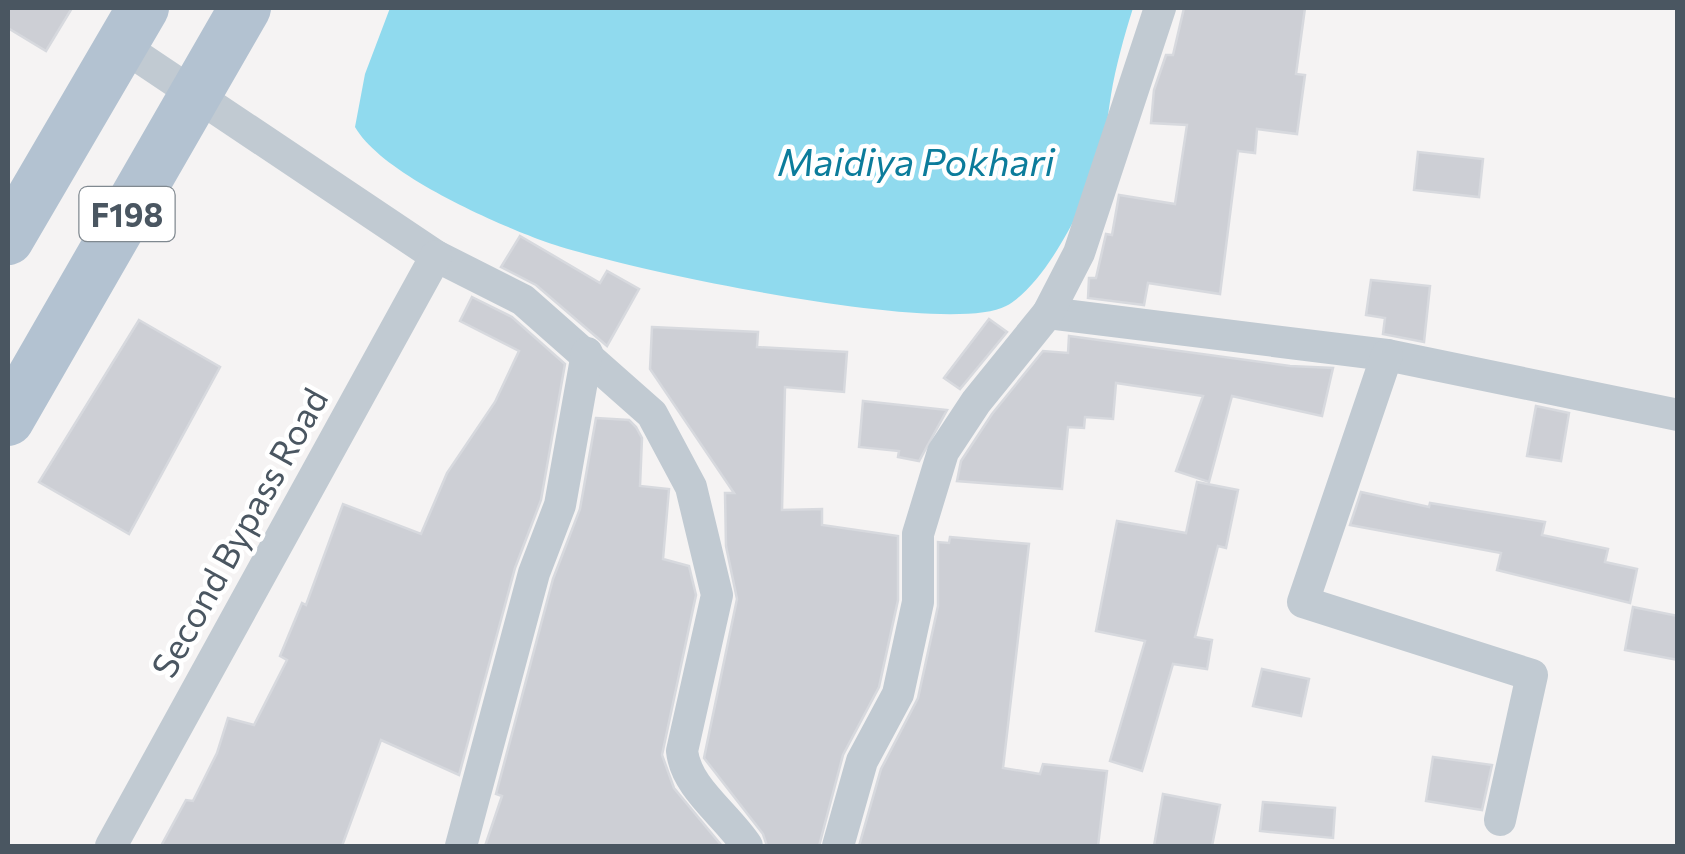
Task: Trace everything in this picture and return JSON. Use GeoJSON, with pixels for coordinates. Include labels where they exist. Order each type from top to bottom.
{"type":"FeatureCollection","features":[{"type":"Feature","properties":{"kind":"main road","name":"F198"},"geometry":{"type":"LineString","coordinates":[[8,420],[245,8]]}},
{"type":"Feature","properties":{"kind":"main road","name":"F198"},"geometry":{"type":"LineString","coordinates":[[8,239],[132,26]]}},
{"type":"Feature","properties":{"kind":"street"},"geometry":{"type":"LineString","coordinates":[[838,846],[862,762],[898,694],[918,602],[918,534],[943,452],[976,402],[1048,314],[1085,235],[1160,8]]}},
{"type":"Feature","properties":{"kind":"street"},"geometry":{"type":"LineString","coordinates":[[132,26],[198,93],[436,256],[523,300],[652,414],[691,487],[716,594],[682,751],[685,774],[728,817],[746,846]]}},
{"type":"Feature","properties":{"kind":"street","name":"Second Bypass Road"},"geometry":{"type":"LineString","coordinates":[[111,846],[436,256]]}},
{"type":"Feature","properties":{"kind":"street"},"geometry":{"type":"LineString","coordinates":[[1048,314],[1387,355],[1678,416]]}},
{"type":"Feature","properties":{"kind":"street"},"geometry":{"type":"LineString","coordinates":[[461,846],[513,643],[560,505],[587,354]]}},
{"type":"Feature","properties":{"kind":"street"},"geometry":{"type":"LineString","coordinates":[[1387,355],[1303,602],[1532,675],[1500,820]]}},
{"type":"Feature","properties":{"kind":"water","name":"Maidiya Pokhari"},"geometry":{"type":"Polygon","coordinates":[[[390,8],[1133,8],[1115,73],[1100,161],[1072,225],[1048,264],[1020,296],[1006,306],[972,314],[853,307],[640,267],[546,242],[441,195],[389,162],[355,127],[365,74],[390,8]]]}},
{"type":"Feature","properties":{"kind":"building"},"geometry":{"type":"Polygon","coordinates":[[[8,8],[72,8],[46,51],[8,28],[8,8]]]}},
{"type":"Feature","properties":{"kind":"building"},"geometry":{"type":"Polygon","coordinates":[[[1184,8],[1305,8],[1296,74],[1305,75],[1297,134],[1257,129],[1255,153],[1238,151],[1220,294],[1148,283],[1144,305],[1088,298],[1089,278],[1096,278],[1106,234],[1112,235],[1119,195],[1175,204],[1187,125],[1151,123],[1154,90],[1166,55],[1173,55],[1184,8]]]}},
{"type":"Feature","properties":{"kind":"building"},"geometry":{"type":"Polygon","coordinates":[[[1418,152],[1483,159],[1479,197],[1414,190],[1418,152]]]}},
{"type":"Feature","properties":{"kind":"building"},"geometry":{"type":"Polygon","coordinates":[[[520,236],[600,283],[607,271],[639,289],[607,346],[536,285],[501,267],[520,236]]]}},
{"type":"Feature","properties":{"kind":"building"},"geometry":{"type":"Polygon","coordinates":[[[1371,280],[1430,286],[1424,342],[1383,334],[1385,318],[1366,315],[1371,280]]]}},
{"type":"Feature","properties":{"kind":"building"},"geometry":{"type":"Polygon","coordinates":[[[472,297],[512,317],[565,364],[541,500],[515,568],[459,775],[381,740],[342,846],[161,846],[186,800],[193,801],[217,753],[228,718],[254,725],[287,660],[280,656],[302,603],[306,605],[343,504],[421,534],[447,473],[495,402],[519,351],[460,321],[472,297]]]}},
{"type":"Feature","properties":{"kind":"building"},"geometry":{"type":"Polygon","coordinates":[[[989,319],[1007,332],[960,389],[944,378],[989,319]]]}},
{"type":"Feature","properties":{"kind":"building"},"geometry":{"type":"Polygon","coordinates":[[[139,320],[220,367],[129,534],[39,482],[139,320]]]}},
{"type":"Feature","properties":{"kind":"building"},"geometry":{"type":"Polygon","coordinates":[[[652,327],[758,332],[757,347],[847,352],[844,392],[785,387],[782,510],[822,509],[822,525],[898,536],[898,600],[879,687],[843,755],[819,846],[767,846],[763,834],[704,758],[737,599],[726,546],[725,493],[734,493],[650,369],[652,327]]]}},
{"type":"Feature","properties":{"kind":"building"},"geometry":{"type":"Polygon","coordinates":[[[1069,336],[1290,366],[1333,368],[1322,416],[1232,396],[1209,482],[1176,471],[1203,396],[1116,383],[1113,419],[1085,417],[1084,428],[1068,427],[1062,489],[957,481],[961,461],[992,414],[1043,351],[1068,353],[1069,336]]]}},
{"type":"Feature","properties":{"kind":"building"},"geometry":{"type":"Polygon","coordinates":[[[863,401],[947,410],[919,461],[898,457],[899,451],[859,447],[863,401]]]}},
{"type":"Feature","properties":{"kind":"building"},"geometry":{"type":"Polygon","coordinates":[[[1536,406],[1569,413],[1561,461],[1527,456],[1536,406]]]}},
{"type":"Feature","properties":{"kind":"building"},"geometry":{"type":"Polygon","coordinates":[[[596,418],[629,420],[642,438],[640,486],[669,489],[663,559],[689,566],[696,595],[662,755],[674,788],[722,846],[485,846],[502,796],[496,794],[553,579],[580,509],[596,418]]]}},
{"type":"Feature","properties":{"kind":"building"},"geometry":{"type":"Polygon","coordinates":[[[1197,482],[1238,490],[1226,548],[1218,546],[1195,637],[1212,640],[1207,669],[1173,664],[1142,771],[1110,761],[1145,641],[1096,631],[1117,521],[1186,533],[1197,482]]]}},
{"type":"Feature","properties":{"kind":"building"},"geometry":{"type":"Polygon","coordinates":[[[1361,492],[1429,507],[1430,503],[1545,522],[1542,535],[1608,549],[1605,562],[1637,569],[1630,603],[1497,570],[1501,553],[1350,525],[1361,492]]]}},
{"type":"Feature","properties":{"kind":"building"},"geometry":{"type":"Polygon","coordinates":[[[950,537],[1029,544],[1003,768],[1040,774],[1043,764],[1107,771],[1098,846],[859,846],[881,769],[918,698],[938,606],[938,542],[949,543],[950,537]]]}},
{"type":"Feature","properties":{"kind":"building"},"geometry":{"type":"Polygon","coordinates":[[[1633,607],[1678,616],[1678,660],[1625,650],[1633,607]]]}},
{"type":"Feature","properties":{"kind":"building"},"geometry":{"type":"Polygon","coordinates":[[[1262,669],[1309,679],[1301,716],[1253,706],[1262,669]]]}},
{"type":"Feature","properties":{"kind":"building"},"geometry":{"type":"Polygon","coordinates":[[[1433,757],[1492,765],[1482,810],[1426,801],[1433,757]]]}},
{"type":"Feature","properties":{"kind":"building"},"geometry":{"type":"Polygon","coordinates":[[[1163,794],[1220,805],[1212,846],[1154,846],[1163,794]]]}},
{"type":"Feature","properties":{"kind":"building"},"geometry":{"type":"Polygon","coordinates":[[[1263,802],[1335,808],[1333,838],[1260,831],[1263,802]]]}}]}
